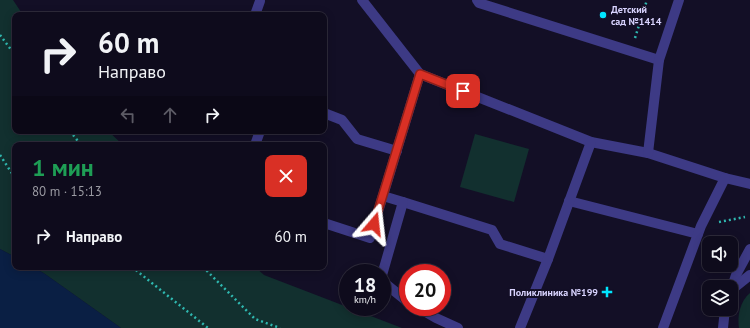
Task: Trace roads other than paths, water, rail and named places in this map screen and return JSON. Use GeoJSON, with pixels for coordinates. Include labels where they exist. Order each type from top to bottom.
{"type":"FeatureCollection","features":[{"type":"Feature","properties":{"kind":"street"},"geometry":{"type":"LineString","coordinates":[[362,0],[420,74],[591,142],[648,153],[725,178],[750,184]]}},
{"type":"Feature","properties":{"kind":"street"},"geometry":{"type":"LineString","coordinates":[[477,0],[479,3],[659,60]]}},
{"type":"Feature","properties":{"kind":"street"},"geometry":{"type":"LineString","coordinates":[[648,153],[659,60],[679,0]]}},
{"type":"Feature","properties":{"kind":"street"},"geometry":{"type":"LineString","coordinates":[[256,12],[260,1]]}},
{"type":"Feature","properties":{"kind":"street"},"geometry":{"type":"LineString","coordinates":[[327,224],[370,238],[420,74]]}},
{"type":"Feature","properties":{"kind":"street"},"geometry":{"type":"LineString","coordinates":[[327,115],[342,120],[357,139],[397,151]]}},
{"type":"Feature","properties":{"kind":"street"},"geometry":{"type":"LineString","coordinates":[[520,328],[548,259],[591,142]]}},
{"type":"Feature","properties":{"kind":"street"},"geometry":{"type":"LineString","coordinates":[[663,328],[700,230],[725,178]]}},
{"type":"Feature","properties":{"kind":"street"},"geometry":{"type":"LineString","coordinates":[[382,196],[492,230],[500,244],[548,259]]}},
{"type":"Feature","properties":{"kind":"street"},"geometry":{"type":"LineString","coordinates":[[569,201],[700,230]]}},
{"type":"Feature","properties":{"kind":"street"},"geometry":{"type":"LineString","coordinates":[[385,264],[403,202]]}},
{"type":"Feature","properties":{"kind":"street"},"geometry":{"type":"LineString","coordinates":[[734,280],[750,249]]}},
{"type":"Feature","properties":{"kind":"street"},"geometry":{"type":"LineString","coordinates":[[738,285],[750,275]]}},
{"type":"Feature","properties":{"kind":"street"},"geometry":{"type":"LineString","coordinates":[[391,288],[399,295]]}},
{"type":"Feature","properties":{"kind":"street"},"geometry":{"type":"LineString","coordinates":[[433,316],[458,328]]}},
{"type":"Feature","properties":{"kind":"street"},"geometry":{"type":"LineString","coordinates":[[723,328],[724,316]]}},
{"type":"Feature","properties":{"kind":"water"},"geometry":{"type":"Polygon","coordinates":[[[0,249],[12,255],[12,270],[38,270],[121,328],[0,328],[0,249]]]}},
{"type":"Feature","properties":{"kind":"place","name":"Детский сад №1414"},"geometry":{"type":"Point","coordinates":[603,15]}},
{"type":"Feature","properties":{"kind":"place","name":"Поликлиника №199"},"geometry":{"type":"Point","coordinates":[607,292]}}]}
